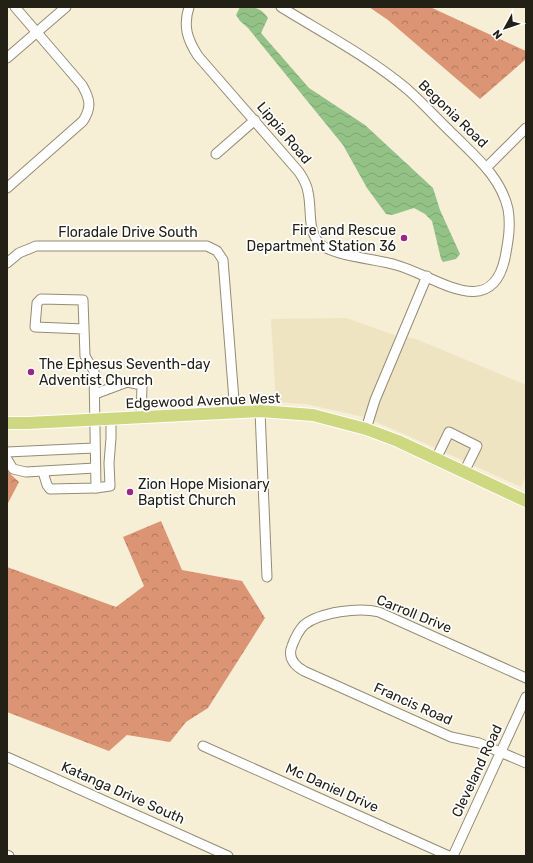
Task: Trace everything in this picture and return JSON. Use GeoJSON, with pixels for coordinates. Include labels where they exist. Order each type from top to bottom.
{"type":"FeatureCollection","features":[{"type":"Feature","properties":{"kind":"main road","name":"Edgewood Avenue West"},"geometry":{"type":"LineString","coordinates":[[8,426],[260,411],[313,415],[366,429],[436,459],[526,501]]}},
{"type":"Feature","properties":{"kind":"street"},"geometry":{"type":"LineString","coordinates":[[7,188],[83,121],[88,113],[90,105],[89,97],[82,86],[15,7]]}},
{"type":"Feature","properties":{"kind":"street"},"geometry":{"type":"LineString","coordinates":[[7,58],[66,7]]}},
{"type":"Feature","properties":{"kind":"street","name":"Lippia Road"},"geometry":{"type":"LineString","coordinates":[[189,7],[186,16],[186,30],[190,44],[198,56],[255,120],[305,181],[308,192],[312,226],[318,242],[332,251],[397,265],[464,292],[481,292]]}},
{"type":"Feature","properties":{"kind":"street","name":"Begonia Road"},"geometry":{"type":"LineString","coordinates":[[282,7],[372,64],[407,89],[487,167],[498,184],[508,209],[510,233],[504,262],[495,281],[481,292]]}},
{"type":"Feature","properties":{"kind":"street"},"geometry":{"type":"LineString","coordinates":[[216,154],[255,120]]}},
{"type":"Feature","properties":{"kind":"street"},"geometry":{"type":"LineString","coordinates":[[487,167],[526,128]]}},
{"type":"Feature","properties":{"kind":"street","name":"Floradale Drive South"},"geometry":{"type":"LineString","coordinates":[[7,263],[19,253],[36,246],[207,246],[213,248],[223,260],[235,413]]}},
{"type":"Feature","properties":{"kind":"street"},"geometry":{"type":"LineString","coordinates":[[366,429],[375,400],[427,276]]}},
{"type":"Feature","properties":{"kind":"street"},"geometry":{"type":"LineString","coordinates":[[84,329],[34,327],[37,303],[41,299],[83,300],[85,356],[94,371],[96,420],[94,448],[96,488]]}},
{"type":"Feature","properties":{"kind":"street"},"geometry":{"type":"LineString","coordinates":[[95,394],[127,382],[142,385],[141,418]]}},
{"type":"Feature","properties":{"kind":"street"},"geometry":{"type":"LineString","coordinates":[[260,411],[267,577]]}},
{"type":"Feature","properties":{"kind":"street"},"geometry":{"type":"LineString","coordinates":[[42,472],[50,489],[96,488],[110,486],[109,463],[112,438],[111,419]]}},
{"type":"Feature","properties":{"kind":"street"},"geometry":{"type":"LineString","coordinates":[[436,459],[449,432],[477,446],[464,472]]}},
{"type":"Feature","properties":{"kind":"street"},"geometry":{"type":"LineString","coordinates":[[7,452],[94,448]]}},
{"type":"Feature","properties":{"kind":"street"},"geometry":{"type":"LineString","coordinates":[[7,459],[13,468],[20,472],[95,468]]}},
{"type":"Feature","properties":{"kind":"street","name":"Carroll Drive"},"geometry":{"type":"LineString","coordinates":[[293,662],[290,650],[296,635],[306,624],[313,620],[345,610],[369,609],[379,612],[526,678]]}},
{"type":"Feature","properties":{"kind":"street","name":"Francis Road"},"geometry":{"type":"LineString","coordinates":[[293,662],[304,671],[452,737],[479,743],[502,751],[526,763]]}},
{"type":"Feature","properties":{"kind":"street","name":"Cleveland Road"},"geometry":{"type":"LineString","coordinates":[[453,856],[526,697]]}},
{"type":"Feature","properties":{"kind":"street","name":"Mc Daniel Drive"},"geometry":{"type":"LineString","coordinates":[[203,746],[448,856]]}},
{"type":"Feature","properties":{"kind":"street","name":"Katanga Drive South"},"geometry":{"type":"LineString","coordinates":[[7,756],[228,856]]}},
{"type":"Feature","properties":{"kind":"shaded area"},"geometry":{"type":"Polygon","coordinates":[[[346,318],[397,336],[416,339],[526,385],[526,475],[521,487],[364,417],[306,404],[276,402],[271,319],[346,318]]]}},
{"type":"Feature","properties":{"kind":"green space"},"geometry":{"type":"Polygon","coordinates":[[[369,7],[430,7],[526,51],[526,59],[480,99],[388,20],[369,7]]]}},
{"type":"Feature","properties":{"kind":"green space"},"geometry":{"type":"Polygon","coordinates":[[[7,471],[19,482],[7,505],[7,471]]]}},
{"type":"Feature","properties":{"kind":"green space"},"geometry":{"type":"Polygon","coordinates":[[[161,521],[182,570],[242,581],[265,618],[208,708],[186,722],[170,742],[127,735],[109,751],[7,712],[7,567],[116,607],[144,586],[123,537],[161,521]]]}},
{"type":"Feature","properties":{"kind":"water"},"geometry":{"type":"Polygon","coordinates":[[[240,7],[256,8],[262,11],[268,18],[261,33],[309,88],[365,125],[433,188],[440,210],[460,254],[456,259],[443,262],[432,221],[425,214],[414,208],[392,215],[386,214],[367,188],[343,145],[248,28],[240,21],[236,15],[240,7]]]}},
{"type":"Feature","properties":{"kind":"place","name":"Fire and Rescue Department Station 36"},"geometry":{"type":"Point","coordinates":[404,238]}},
{"type":"Feature","properties":{"kind":"place","name":"The Ephesus Seventh-day Adventist Church"},"geometry":{"type":"Point","coordinates":[31,372]}},
{"type":"Feature","properties":{"kind":"place","name":"Zion Hope Misionary Baptist Church"},"geometry":{"type":"Point","coordinates":[130,492]}}]}
